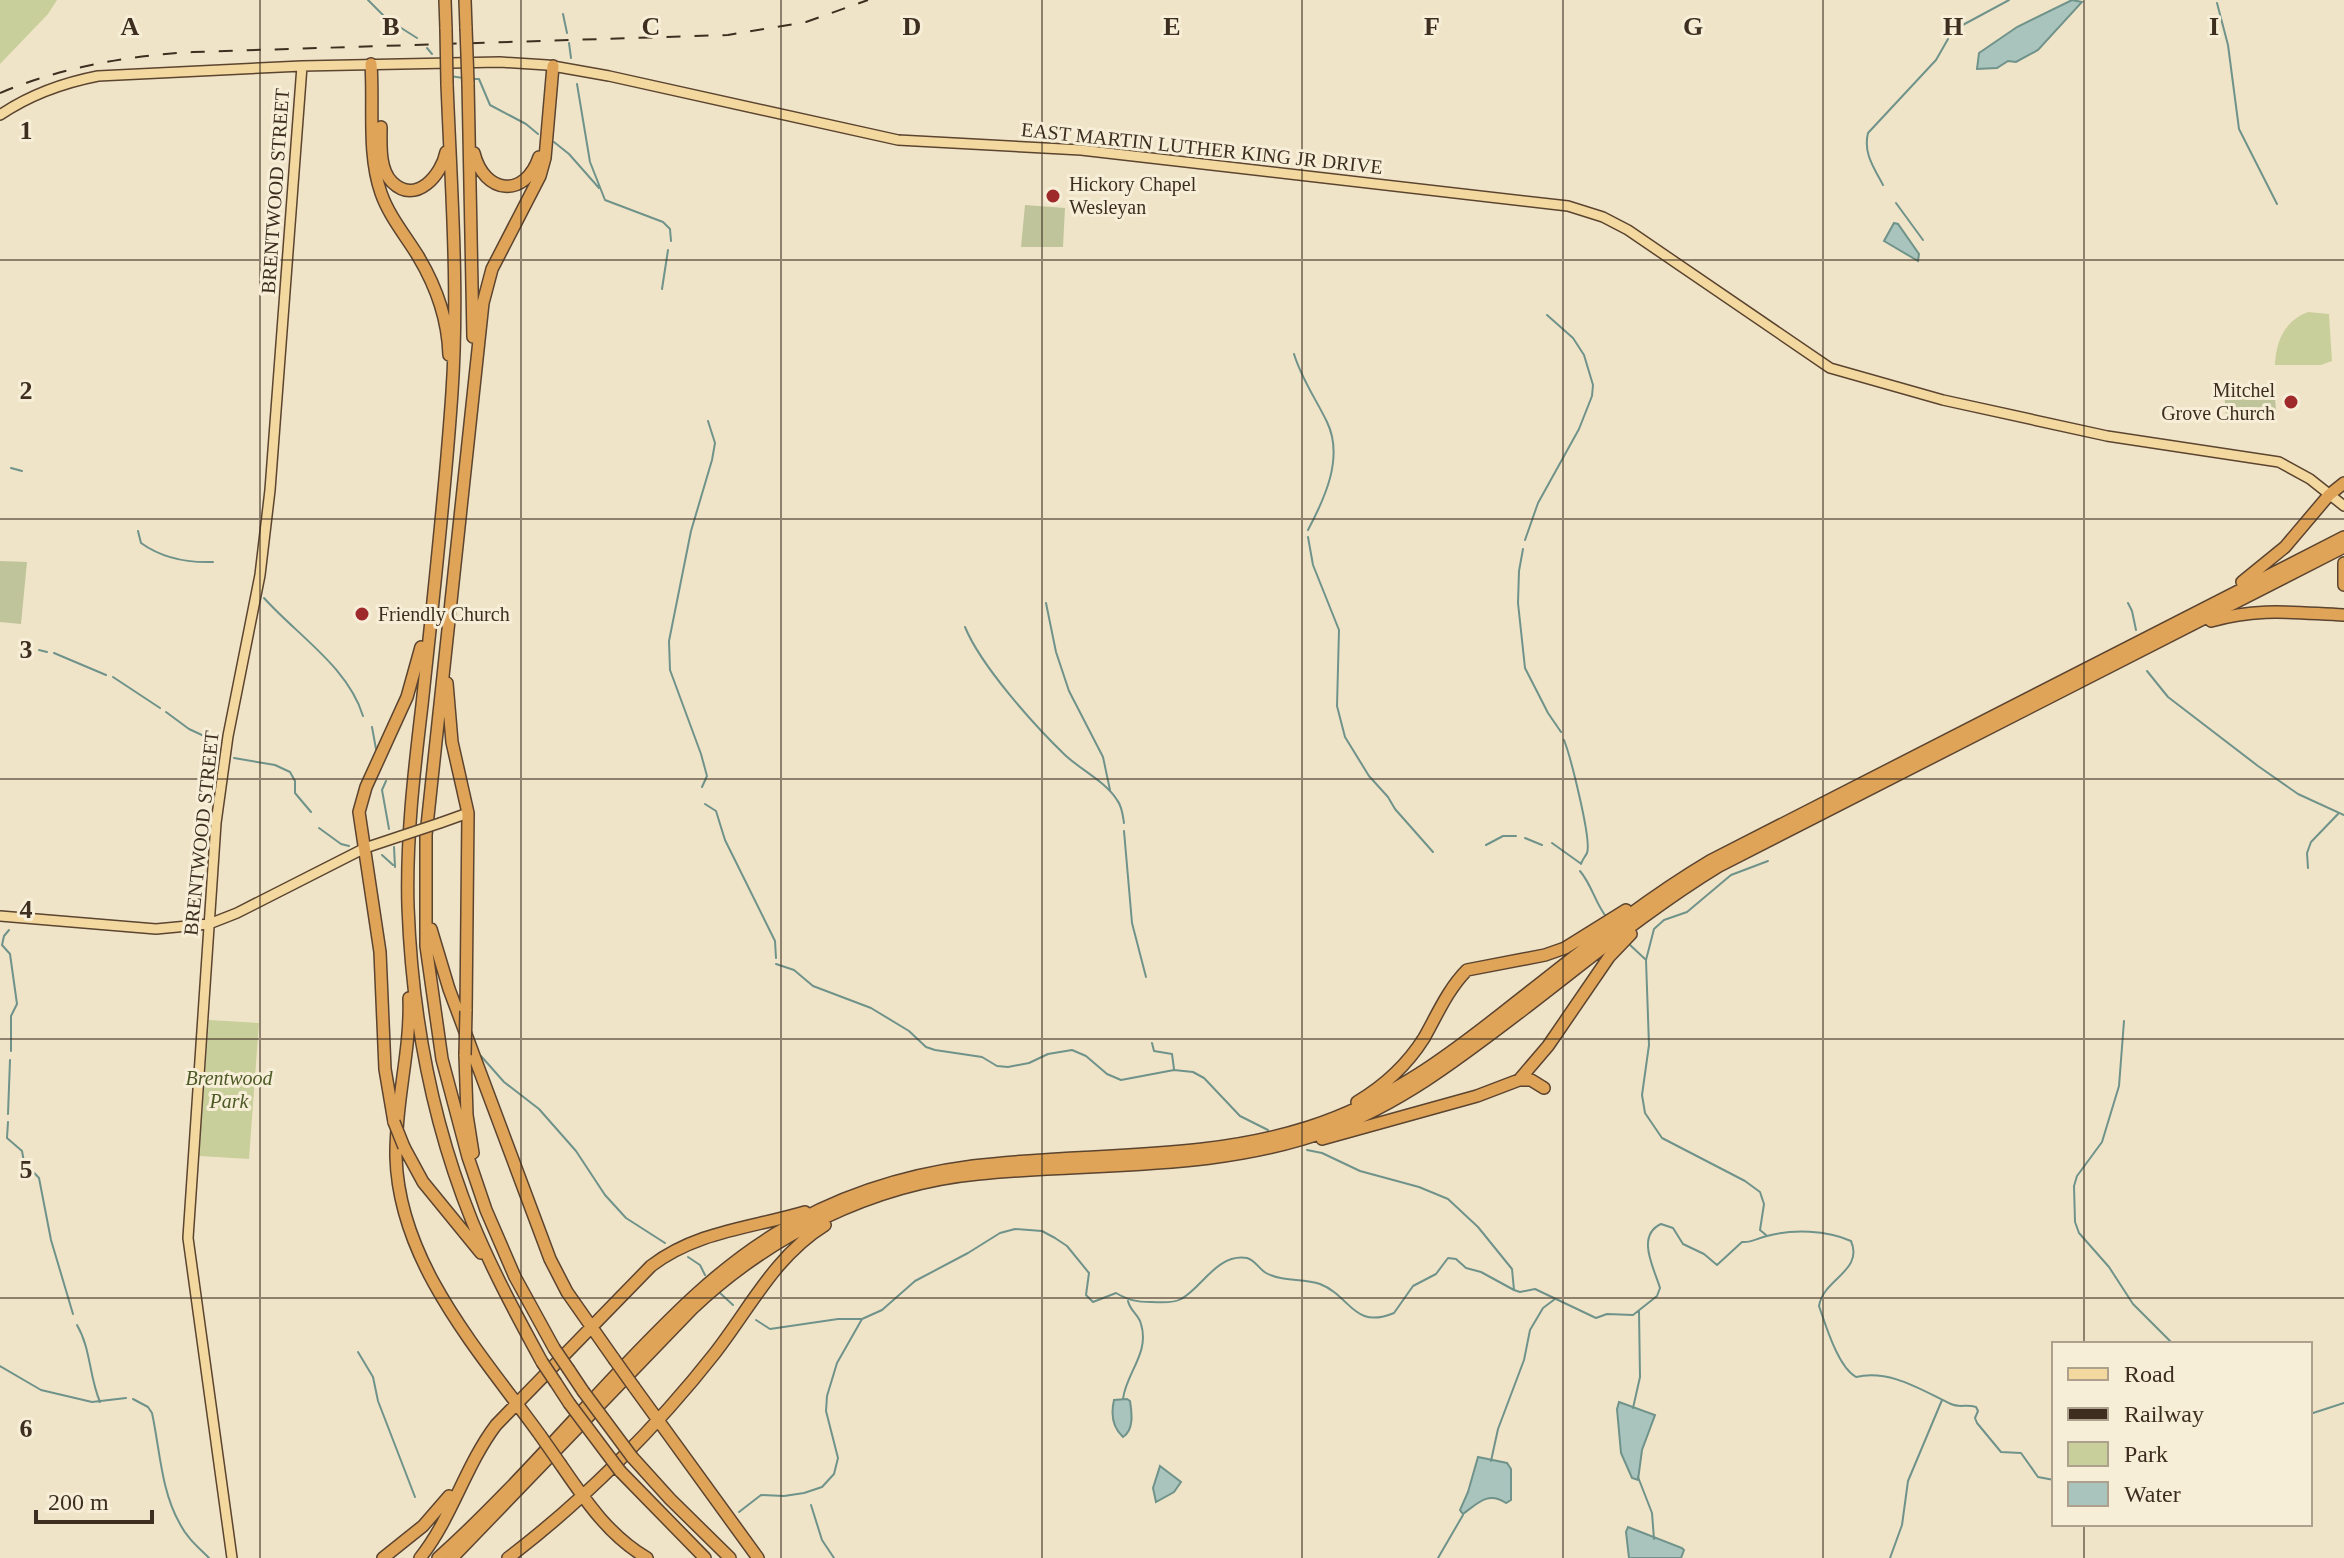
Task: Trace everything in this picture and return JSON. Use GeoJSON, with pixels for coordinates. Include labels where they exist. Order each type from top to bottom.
{"type":"FeatureCollection","features":[{"type":"Feature","properties":{"kind":"highway"},"geometry":{"type":"LineString","coordinates":[[445,0],[457,312],[453,391],[413,780],[408,906],[415,992],[434,1096],[471,1219],[504,1292]]}},
{"type":"Feature","properties":{"kind":"highway"},"geometry":{"type":"LineString","coordinates":[[465,0],[474,377]]}},
{"type":"Feature","properties":{"kind":"highway"},"geometry":{"type":"LineString","coordinates":[[375,64],[382,155],[385,171],[392,182],[412,190],[425,187],[436,178],[444,163],[449,131]]}},
{"type":"Feature","properties":{"kind":"highway"},"geometry":{"type":"LineString","coordinates":[[375,64],[375,162],[379,187],[438,298],[447,335],[449,378],[453,391]]}},
{"type":"Feature","properties":{"kind":"highway"},"geometry":{"type":"LineString","coordinates":[[469,130],[481,173],[499,186],[511,187],[522,183],[534,172],[541,153],[550,66]]}},
{"type":"Feature","properties":{"kind":"highway"},"geometry":{"type":"LineString","coordinates":[[550,66],[543,167],[532,196],[492,269],[483,303],[424,865],[429,973],[442,1059],[461,1137],[515,1277],[554,1348],[632,1457],[730,1558]]}},
{"type":"Feature","properties":{"kind":"highway"},"geometry":{"type":"LineString","coordinates":[[2189,616],[2269,561],[2300,531],[2329,495],[2344,483]]}},
{"type":"Feature","properties":{"kind":"highway"},"geometry":{"type":"LineString","coordinates":[[383,1558],[439,1510],[496,1425],[651,1266],[670,1251],[713,1233],[793,1215],[914,1176],[970,1166],[1228,1147],[1319,1124],[1372,1102],[1442,1060],[1675,883],[1733,848],[2344,537]]}},
{"type":"Feature","properties":{"kind":"highway"},"geometry":{"type":"LineString","coordinates":[[452,1558],[702,1300],[782,1240],[856,1205],[907,1187],[966,1175],[1229,1157],[1341,1126],[1416,1088],[1459,1059],[1665,901],[1719,866],[2344,547]]}},
{"type":"Feature","properties":{"kind":"highway"},"geometry":{"type":"LineString","coordinates":[[2344,563],[2344,585]]}},
{"type":"Feature","properties":{"kind":"highway"},"geometry":{"type":"LineString","coordinates":[[434,584],[410,688],[360,805],[359,820],[380,952],[385,1069],[394,1122],[423,1182],[478,1248],[542,1362],[569,1403],[620,1471],[705,1558]]}},
{"type":"Feature","properties":{"kind":"highway"},"geometry":{"type":"LineString","coordinates":[[449,611],[452,625],[448,712],[468,813],[465,1055],[469,1134],[495,1231]]}},
{"type":"Feature","properties":{"kind":"highway"},"geometry":{"type":"LineString","coordinates":[[2159,642],[2211,621],[2252,611],[2344,615]]}},
{"type":"Feature","properties":{"kind":"highway"},"geometry":{"type":"LineString","coordinates":[[424,865],[432,934],[446,980],[550,1259],[567,1292],[656,1420],[758,1558]]}},
{"type":"Feature","properties":{"kind":"highway"},"geometry":{"type":"LineString","coordinates":[[1319,1124],[1364,1098],[1405,1064],[1467,970],[1545,955],[1565,948],[1660,889],[1675,883]]}},
{"type":"Feature","properties":{"kind":"highway"},"geometry":{"type":"LineString","coordinates":[[1519,1080],[1543,1053],[1609,957],[1665,901]]}},
{"type":"Feature","properties":{"kind":"highway"},"geometry":{"type":"LineString","coordinates":[[408,906],[405,918],[409,1020],[396,1142],[402,1206],[417,1252],[432,1281],[582,1495],[618,1537],[647,1558]]}},
{"type":"Feature","properties":{"kind":"highway"},"geometry":{"type":"LineString","coordinates":[[1274,1147],[1363,1130],[1477,1096],[1519,1080],[1531,1080],[1544,1088]]}},
{"type":"Feature","properties":{"kind":"highway"},"geometry":{"type":"LineString","coordinates":[[438,1558],[693,1295],[775,1234],[844,1200]]}},
{"type":"Feature","properties":{"kind":"highway"},"geometry":{"type":"LineString","coordinates":[[508,1558],[582,1495],[656,1420],[715,1352],[754,1295],[798,1244],[856,1205]]}},
{"type":"Feature","properties":{"kind":"highway"},"geometry":{"type":"LineString","coordinates":[[420,1558],[438,1532],[470,1466]]}},
{"type":"Feature","properties":{"kind":"main road","name":"EAST MARTIN LUTHER KING JR DRIVE"},"geometry":{"type":"LineString","coordinates":[[0,115],[44,91],[70,81],[98,76],[302,66],[500,62],[550,66],[609,76],[898,140],[1081,150],[1568,206],[1603,217],[1628,230],[1799,348],[1840,372],[1943,400],[2107,436],[2279,462],[2310,479],[2344,506]]}},
{"type":"Feature","properties":{"kind":"main road","name":"BRENTWOOD STREET"},"geometry":{"type":"LineString","coordinates":[[232,1558],[201,1320],[188,1247],[220,788],[260,575],[270,490],[302,66]]}},
{"type":"Feature","properties":{"kind":"main road"},"geometry":{"type":"LineString","coordinates":[[0,916],[156,929],[209,924],[365,848],[468,813]]}},
{"type":"Feature","properties":{"kind":"green space"},"geometry":{"type":"Polygon","coordinates":[[[0,0],[57,0],[48,14],[0,64],[0,0]]]}},
{"type":"Feature","properties":{"kind":"green space"},"geometry":{"type":"Polygon","coordinates":[[[1025,205],[1065,208],[1063,247],[1021,247],[1025,205]]]}},
{"type":"Feature","properties":{"kind":"green space"},"geometry":{"type":"Polygon","coordinates":[[[2308,312],[2329,314],[2332,361],[2321,365],[2275,365],[2283,333],[2293,321],[2308,312]]]}},
{"type":"Feature","properties":{"kind":"green space"},"geometry":{"type":"Polygon","coordinates":[[[2224,386],[2274,387],[2277,421],[2226,423],[2224,386]]]}},
{"type":"Feature","properties":{"kind":"green space"},"geometry":{"type":"Polygon","coordinates":[[[0,561],[27,562],[21,624],[0,622],[0,561]]]}},
{"type":"Feature","properties":{"kind":"green space","name":"Brentwood Park"},"geometry":{"type":"Polygon","coordinates":[[[209,1020],[259,1023],[249,1159],[199,1156],[209,1020]]]}},
{"type":"Feature","properties":{"kind":"water"},"geometry":{"type":"Polygon","coordinates":[[[2072,0],[2082,2],[2038,50],[1997,68],[1977,69],[1979,53],[2017,27],[2072,0]]]}},
{"type":"Feature","properties":{"kind":"water"},"geometry":{"type":"Polygon","coordinates":[[[1894,223],[1898,224],[1919,254],[1918,261],[1884,241],[1894,223]]]}},
{"type":"Feature","properties":{"kind":"water"},"geometry":{"type":"Polygon","coordinates":[[[1114,1400],[1130,1401],[1131,1421],[1123,1437],[1115,1424],[1113,1405],[1114,1400]]]}},
{"type":"Feature","properties":{"kind":"water"},"geometry":{"type":"Polygon","coordinates":[[[1619,1402],[1655,1415],[1642,1450],[1638,1480],[1632,1478],[1621,1453],[1619,1402]]]}},
{"type":"Feature","properties":{"kind":"water"},"geometry":{"type":"Polygon","coordinates":[[[1478,1457],[1507,1463],[1511,1469],[1511,1500],[1506,1503],[1488,1498],[1463,1514],[1460,1510],[1478,1457]]]}},
{"type":"Feature","properties":{"kind":"water"},"geometry":{"type":"Polygon","coordinates":[[[1160,1466],[1181,1482],[1174,1492],[1156,1502],[1153,1488],[1160,1466]]]}},
{"type":"Feature","properties":{"kind":"water"},"geometry":{"type":"Polygon","coordinates":[[[1628,1527],[1682,1548],[1681,1558],[1629,1558],[1628,1527]]]}},
{"type":"Feature","properties":{"kind":"waterway"},"geometry":{"type":"LineString","coordinates":[[368,0],[387,19],[417,38]]}},
{"type":"Feature","properties":{"kind":"waterway"},"geometry":{"type":"LineString","coordinates":[[1959,27],[2009,0]]}},
{"type":"Feature","properties":{"kind":"waterway"},"geometry":{"type":"LineString","coordinates":[[2217,3],[2228,45],[2239,129],[2277,204]]}},
{"type":"Feature","properties":{"kind":"waterway"},"geometry":{"type":"LineString","coordinates":[[563,14],[567,33]]}},
{"type":"Feature","properties":{"kind":"waterway"},"geometry":{"type":"LineString","coordinates":[[1883,185],[1868,154],[1868,133],[1936,60],[1948,39]]}},
{"type":"Feature","properties":{"kind":"waterway"},"geometry":{"type":"LineString","coordinates":[[569,43],[571,58]]}},
{"type":"Feature","properties":{"kind":"waterway"},"geometry":{"type":"LineString","coordinates":[[427,48],[432,54]]}},
{"type":"Feature","properties":{"kind":"waterway"},"geometry":{"type":"LineString","coordinates":[[450,76],[463,78]]}},
{"type":"Feature","properties":{"kind":"waterway"},"geometry":{"type":"LineString","coordinates":[[474,79],[479,79],[490,105],[538,134]]}},
{"type":"Feature","properties":{"kind":"waterway"},"geometry":{"type":"LineString","coordinates":[[577,84],[590,162],[605,200],[663,222],[670,229],[671,241]]}},
{"type":"Feature","properties":{"kind":"waterway"},"geometry":{"type":"LineString","coordinates":[[554,142],[599,188]]}},
{"type":"Feature","properties":{"kind":"waterway"},"geometry":{"type":"LineString","coordinates":[[1896,203],[1923,240]]}},
{"type":"Feature","properties":{"kind":"waterway"},"geometry":{"type":"LineString","coordinates":[[662,289],[668,250]]}},
{"type":"Feature","properties":{"kind":"waterway"},"geometry":{"type":"LineString","coordinates":[[1525,540],[1538,503],[1579,429],[1592,396],[1593,385],[1584,355],[1573,338],[1547,315]]}},
{"type":"Feature","properties":{"kind":"waterway"},"geometry":{"type":"LineString","coordinates":[[1294,354],[1327,422],[1334,449],[1326,491],[1308,530]]}},
{"type":"Feature","properties":{"kind":"waterway"},"geometry":{"type":"LineString","coordinates":[[702,787],[707,776],[670,670],[669,641],[691,531],[712,460],[715,443],[708,421]]}},
{"type":"Feature","properties":{"kind":"waterway"},"geometry":{"type":"LineString","coordinates":[[11,468],[22,471]]}},
{"type":"Feature","properties":{"kind":"waterway"},"geometry":{"type":"LineString","coordinates":[[138,531],[141,543],[166,556],[194,562],[213,562]]}},
{"type":"Feature","properties":{"kind":"waterway"},"geometry":{"type":"LineString","coordinates":[[1308,537],[1313,565],[1339,630],[1337,706],[1345,737],[1369,776],[1433,852]]}},
{"type":"Feature","properties":{"kind":"waterway"},"geometry":{"type":"LineString","coordinates":[[1523,549],[1518,603],[1525,668],[1561,732]]}},
{"type":"Feature","properties":{"kind":"waterway"},"geometry":{"type":"LineString","coordinates":[[264,598],[334,667],[356,698],[363,716]]}},
{"type":"Feature","properties":{"kind":"waterway"},"geometry":{"type":"LineString","coordinates":[[1046,603],[1056,652],[1069,691],[1103,757],[1110,790]]}},
{"type":"Feature","properties":{"kind":"waterway"},"geometry":{"type":"LineString","coordinates":[[2128,603],[2136,630]]}},
{"type":"Feature","properties":{"kind":"waterway"},"geometry":{"type":"LineString","coordinates":[[965,627],[995,677],[1024,712],[1065,755],[1112,794],[1120,805],[1124,823]]}},
{"type":"Feature","properties":{"kind":"waterway"},"geometry":{"type":"LineString","coordinates":[[39,650],[47,652]]}},
{"type":"Feature","properties":{"kind":"waterway"},"geometry":{"type":"LineString","coordinates":[[54,653],[106,675]]}},
{"type":"Feature","properties":{"kind":"waterway"},"geometry":{"type":"LineString","coordinates":[[2147,671],[2168,697],[2258,766],[2298,794],[2344,815]]}},
{"type":"Feature","properties":{"kind":"waterway"},"geometry":{"type":"LineString","coordinates":[[113,677],[160,708]]}},
{"type":"Feature","properties":{"kind":"waterway"},"geometry":{"type":"LineString","coordinates":[[166,712],[204,736]]}},
{"type":"Feature","properties":{"kind":"waterway"},"geometry":{"type":"LineString","coordinates":[[372,727],[376,749]]}},
{"type":"Feature","properties":{"kind":"waterway"},"geometry":{"type":"LineString","coordinates":[[1564,740],[1588,845],[1581,864]]}},
{"type":"Feature","properties":{"kind":"waterway"},"geometry":{"type":"LineString","coordinates":[[234,758],[275,765],[290,772],[295,781],[295,793],[311,812]]}},
{"type":"Feature","properties":{"kind":"waterway"},"geometry":{"type":"LineString","coordinates":[[386,781],[382,790],[389,829]]}},
{"type":"Feature","properties":{"kind":"waterway"},"geometry":{"type":"LineString","coordinates":[[705,804],[716,811],[725,840],[775,941],[776,958]]}},
{"type":"Feature","properties":{"kind":"waterway"},"geometry":{"type":"LineString","coordinates":[[2308,868],[2307,853],[2311,842],[2338,814]]}},
{"type":"Feature","properties":{"kind":"waterway"},"geometry":{"type":"LineString","coordinates":[[319,828],[341,844],[349,846]]}},
{"type":"Feature","properties":{"kind":"waterway"},"geometry":{"type":"LineString","coordinates":[[1124,831],[1132,923],[1146,977]]}},
{"type":"Feature","properties":{"kind":"waterway"},"geometry":{"type":"LineString","coordinates":[[1486,845],[1503,836],[1516,836]]}},
{"type":"Feature","properties":{"kind":"waterway"},"geometry":{"type":"LineString","coordinates":[[1525,838],[1542,845]]}},
{"type":"Feature","properties":{"kind":"waterway"},"geometry":{"type":"LineString","coordinates":[[1552,843],[1580,863]]}},
{"type":"Feature","properties":{"kind":"waterway"},"geometry":{"type":"LineString","coordinates":[[394,847],[395,867]]}},
{"type":"Feature","properties":{"kind":"waterway"},"geometry":{"type":"LineString","coordinates":[[382,855],[393,865]]}},
{"type":"Feature","properties":{"kind":"waterway"},"geometry":{"type":"LineString","coordinates":[[1766,1235],[1760,1230],[1764,1204],[1760,1192],[1662,1138],[1645,1113],[1642,1095],[1649,1045],[1646,960],[1654,929],[1664,920],[1687,912],[1731,875],[1768,861]]}},
{"type":"Feature","properties":{"kind":"waterway"},"geometry":{"type":"LineString","coordinates":[[1580,871],[1607,918]]}},
{"type":"Feature","properties":{"kind":"waterway"},"geometry":{"type":"LineString","coordinates":[[9,930],[2,945],[10,954],[17,1004],[11,1016],[11,1051]]}},
{"type":"Feature","properties":{"kind":"waterway"},"geometry":{"type":"LineString","coordinates":[[1629,944],[1645,959]]}},
{"type":"Feature","properties":{"kind":"waterway"},"geometry":{"type":"LineString","coordinates":[[776,964],[794,970],[813,986],[871,1008],[909,1031],[926,1047],[935,1050],[982,1057],[997,1066],[1008,1067],[1072,1050],[1121,1080],[1174,1070],[1193,1072],[1204,1078],[1240,1116],[1268,1130]]}},
{"type":"Feature","properties":{"kind":"waterway"},"geometry":{"type":"LineString","coordinates":[[2124,1021],[2119,1086],[2102,1142],[2077,1176],[2074,1186],[2075,1222],[2079,1233],[2109,1267],[2133,1304],[2171,1342]]}},
{"type":"Feature","properties":{"kind":"waterway"},"geometry":{"type":"LineString","coordinates":[[1152,1043],[1154,1051],[1172,1054],[1174,1069]]}},
{"type":"Feature","properties":{"kind":"waterway"},"geometry":{"type":"LineString","coordinates":[[481,1056],[504,1082],[539,1109],[576,1151],[605,1195],[626,1218],[665,1243]]}},
{"type":"Feature","properties":{"kind":"waterway"},"geometry":{"type":"LineString","coordinates":[[8,1114],[10,1060]]}},
{"type":"Feature","properties":{"kind":"waterway"},"geometry":{"type":"LineString","coordinates":[[8,1122],[7,1138],[22,1151],[24,1162],[39,1178],[51,1240],[73,1314]]}},
{"type":"Feature","properties":{"kind":"waterway"},"geometry":{"type":"LineString","coordinates":[[1307,1150],[1322,1153],[1360,1171],[1419,1187],[1448,1199],[1478,1227],[1512,1269],[1514,1290]]}},
{"type":"Feature","properties":{"kind":"waterway"},"geometry":{"type":"LineString","coordinates":[[739,1512],[761,1495],[804,1493],[822,1487],[834,1474],[838,1458],[826,1411],[827,1396],[837,1363],[862,1319],[882,1310],[915,1281],[1000,1233],[1015,1229],[1042,1231],[1067,1246],[1089,1273],[1086,1295],[1093,1302],[1116,1293],[1141,1302],[1177,1301],[1189,1294],[1218,1266],[1236,1258],[1247,1258],[1272,1276],[1320,1284],[1353,1309],[1370,1317],[1394,1313],[1413,1286],[1436,1274],[1448,1258],[1456,1259],[1466,1268],[1481,1272],[1514,1290],[1535,1289],[1596,1318],[1607,1314],[1633,1315],[1657,1296],[1660,1288],[1648,1245],[1653,1229],[1661,1224],[1673,1228],[1683,1244],[1704,1254],[1717,1265],[1742,1242],[1787,1232],[1831,1235],[1851,1241],[1854,1251],[1848,1268],[1828,1289],[1819,1306],[1833,1345],[1850,1372],[1856,1377],[1893,1378],[1954,1405],[1976,1407],[1977,1423],[2001,1452],[2021,1453],[2038,1477],[2052,1480]]}},
{"type":"Feature","properties":{"kind":"waterway"},"geometry":{"type":"LineString","coordinates":[[688,1257],[700,1265],[705,1275]]}},
{"type":"Feature","properties":{"kind":"waterway"},"geometry":{"type":"LineString","coordinates":[[720,1293],[733,1305]]}},
{"type":"Feature","properties":{"kind":"waterway"},"geometry":{"type":"LineString","coordinates":[[1491,1461],[1498,1429],[1524,1360],[1530,1330],[1543,1308],[1555,1299]]}},
{"type":"Feature","properties":{"kind":"waterway"},"geometry":{"type":"LineString","coordinates":[[1123,1399],[1140,1354],[1143,1334],[1140,1321],[1128,1301]]}},
{"type":"Feature","properties":{"kind":"waterway"},"geometry":{"type":"LineString","coordinates":[[1633,1408],[1640,1377],[1639,1311]]}},
{"type":"Feature","properties":{"kind":"waterway"},"geometry":{"type":"LineString","coordinates":[[756,1320],[770,1329],[838,1319],[861,1319]]}},
{"type":"Feature","properties":{"kind":"waterway"},"geometry":{"type":"LineString","coordinates":[[77,1325],[100,1402]]}},
{"type":"Feature","properties":{"kind":"waterway"},"geometry":{"type":"LineString","coordinates":[[358,1352],[373,1377],[378,1401],[415,1497]]}},
{"type":"Feature","properties":{"kind":"waterway"},"geometry":{"type":"LineString","coordinates":[[0,1366],[41,1390],[92,1402],[126,1398]]}},
{"type":"Feature","properties":{"kind":"waterway"},"geometry":{"type":"LineString","coordinates":[[133,1399],[148,1407],[152,1413],[165,1484],[174,1511],[186,1534],[209,1558]]}},
{"type":"Feature","properties":{"kind":"waterway"},"geometry":{"type":"LineString","coordinates":[[1890,1558],[1902,1525],[1908,1481],[1942,1400]]}},
{"type":"Feature","properties":{"kind":"waterway"},"geometry":{"type":"LineString","coordinates":[[2312,1413],[2344,1403]]}},
{"type":"Feature","properties":{"kind":"waterway"},"geometry":{"type":"LineString","coordinates":[[1638,1477],[1652,1513],[1654,1539]]}},
{"type":"Feature","properties":{"kind":"waterway"},"geometry":{"type":"LineString","coordinates":[[811,1505],[822,1540],[834,1558]]}},
{"type":"Feature","properties":{"kind":"waterway"},"geometry":{"type":"LineString","coordinates":[[1438,1558],[1463,1515]]}},
{"type":"Feature","properties":{"kind":"railway"},"geometry":{"type":"LineString","coordinates":[[0,93],[47,76],[143,56],[728,35],[806,22],[868,0]]}},
{"type":"Feature","properties":{"kind":"place","name":"Hickory Chapel Wesleyan"},"geometry":{"type":"Point","coordinates":[1053,196]}},
{"type":"Feature","properties":{"kind":"place","name":"Mitchel Grove Church"},"geometry":{"type":"Point","coordinates":[2291,402]}},
{"type":"Feature","properties":{"kind":"place","name":"Friendly Church"},"geometry":{"type":"Point","coordinates":[362,614]}}]}
